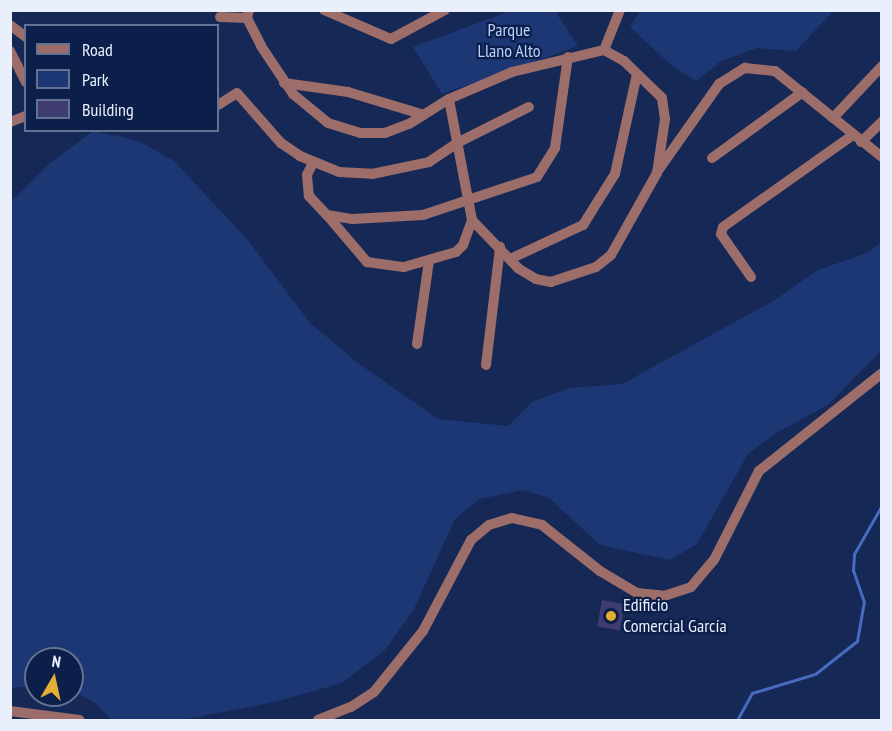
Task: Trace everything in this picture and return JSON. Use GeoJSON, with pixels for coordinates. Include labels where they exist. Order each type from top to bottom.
{"type":"FeatureCollection","features":[{"type":"Feature","properties":{"kind":"street"},"geometry":{"type":"LineString","coordinates":[[324,10],[391,39],[445,10]]}},
{"type":"Feature","properties":{"kind":"street"},"geometry":{"type":"LineString","coordinates":[[604,50],[620,10]]}},
{"type":"Feature","properties":{"kind":"street"},"geometry":{"type":"LineString","coordinates":[[219,18],[248,14],[284,83],[309,110],[328,123],[360,133],[385,133],[424,115],[449,99],[512,72],[604,50],[624,61],[665,105],[657,173]]}},
{"type":"Feature","properties":{"kind":"street"},"geometry":{"type":"LineString","coordinates":[[10,25],[24,36]]}},
{"type":"Feature","properties":{"kind":"street"},"geometry":{"type":"LineString","coordinates":[[10,51],[24,78]]}},
{"type":"Feature","properties":{"kind":"street"},"geometry":{"type":"LineString","coordinates":[[327,215],[398,219],[469,200],[537,177],[555,148],[568,57]]}},
{"type":"Feature","properties":{"kind":"street"},"geometry":{"type":"LineString","coordinates":[[833,117],[882,66]]}},
{"type":"Feature","properties":{"kind":"street"},"geometry":{"type":"LineString","coordinates":[[472,220],[510,258],[536,279],[551,282],[596,267],[611,255],[657,173],[719,84],[730,75],[745,68],[775,71],[882,157]]}},
{"type":"Feature","properties":{"kind":"street"},"geometry":{"type":"LineString","coordinates":[[510,258],[583,225],[615,174],[637,74]]}},
{"type":"Feature","properties":{"kind":"street"},"geometry":{"type":"LineString","coordinates":[[284,83],[348,92],[424,115]]}},
{"type":"Feature","properties":{"kind":"street"},"geometry":{"type":"LineString","coordinates":[[712,158],[803,92]]}},
{"type":"Feature","properties":{"kind":"street"},"geometry":{"type":"LineString","coordinates":[[219,104],[237,93],[281,143],[313,163],[339,172],[400,171],[429,162],[459,142],[529,107]]}},
{"type":"Feature","properties":{"kind":"street"},"geometry":{"type":"LineString","coordinates":[[313,163],[307,188],[327,215],[373,266],[404,267],[456,252],[463,245],[472,220],[449,99]]}},
{"type":"Feature","properties":{"kind":"street"},"geometry":{"type":"LineString","coordinates":[[751,277],[721,234],[723,227],[882,122]]}},
{"type":"Feature","properties":{"kind":"street"},"geometry":{"type":"LineString","coordinates":[[486,365],[500,247]]}},
{"type":"Feature","properties":{"kind":"street"},"geometry":{"type":"LineString","coordinates":[[417,344],[429,261]]}},
{"type":"Feature","properties":{"kind":"street"},"geometry":{"type":"LineString","coordinates":[[318,720],[351,708],[374,692],[423,631],[471,540],[489,525],[512,518],[542,525],[600,571],[637,593],[664,596],[691,587],[714,560],[753,479],[764,465],[882,373]]}},
{"type":"Feature","properties":{"kind":"street"},"geometry":{"type":"LineString","coordinates":[[10,711],[79,720]]}},
{"type":"Feature","properties":{"kind":"green space","name":"Parque Llano Alto"},"geometry":{"type":"Polygon","coordinates":[[[513,10],[555,11],[578,46],[442,94],[413,47],[513,10]]]}},
{"type":"Feature","properties":{"kind":"green space"},"geometry":{"type":"Polygon","coordinates":[[[640,11],[833,11],[796,51],[757,48],[721,61],[696,81],[672,66],[630,27],[640,11]]]}},
{"type":"Feature","properties":{"kind":"green space"},"geometry":{"type":"Polygon","coordinates":[[[92,132],[139,141],[174,161],[247,239],[310,323],[358,363],[438,419],[508,426],[532,402],[569,388],[622,384],[775,300],[816,271],[869,252],[881,242],[881,351],[828,405],[776,433],[748,454],[697,544],[670,560],[600,545],[549,498],[523,490],[480,499],[455,519],[414,609],[385,650],[342,683],[275,702],[181,720],[112,720],[94,702],[84,697],[84,647],[24,647],[24,687],[10,688],[11,202],[49,164],[92,132]]]}},
{"type":"Feature","properties":{"kind":"building","name":"Edificio Comercial García"},"geometry":{"type":"Polygon","coordinates":[[[602,600],[625,604],[620,631],[597,627],[602,600]]]}},
{"type":"Feature","properties":{"kind":"waterway"},"geometry":{"type":"LineString","coordinates":[[737,720],[752,693],[815,674],[857,641],[864,602],[853,570],[854,554],[882,505]]}},
{"type":"Feature","properties":{"kind":"place","name":"Edificio Comercial García"},"geometry":{"type":"Point","coordinates":[611,616]}}]}
